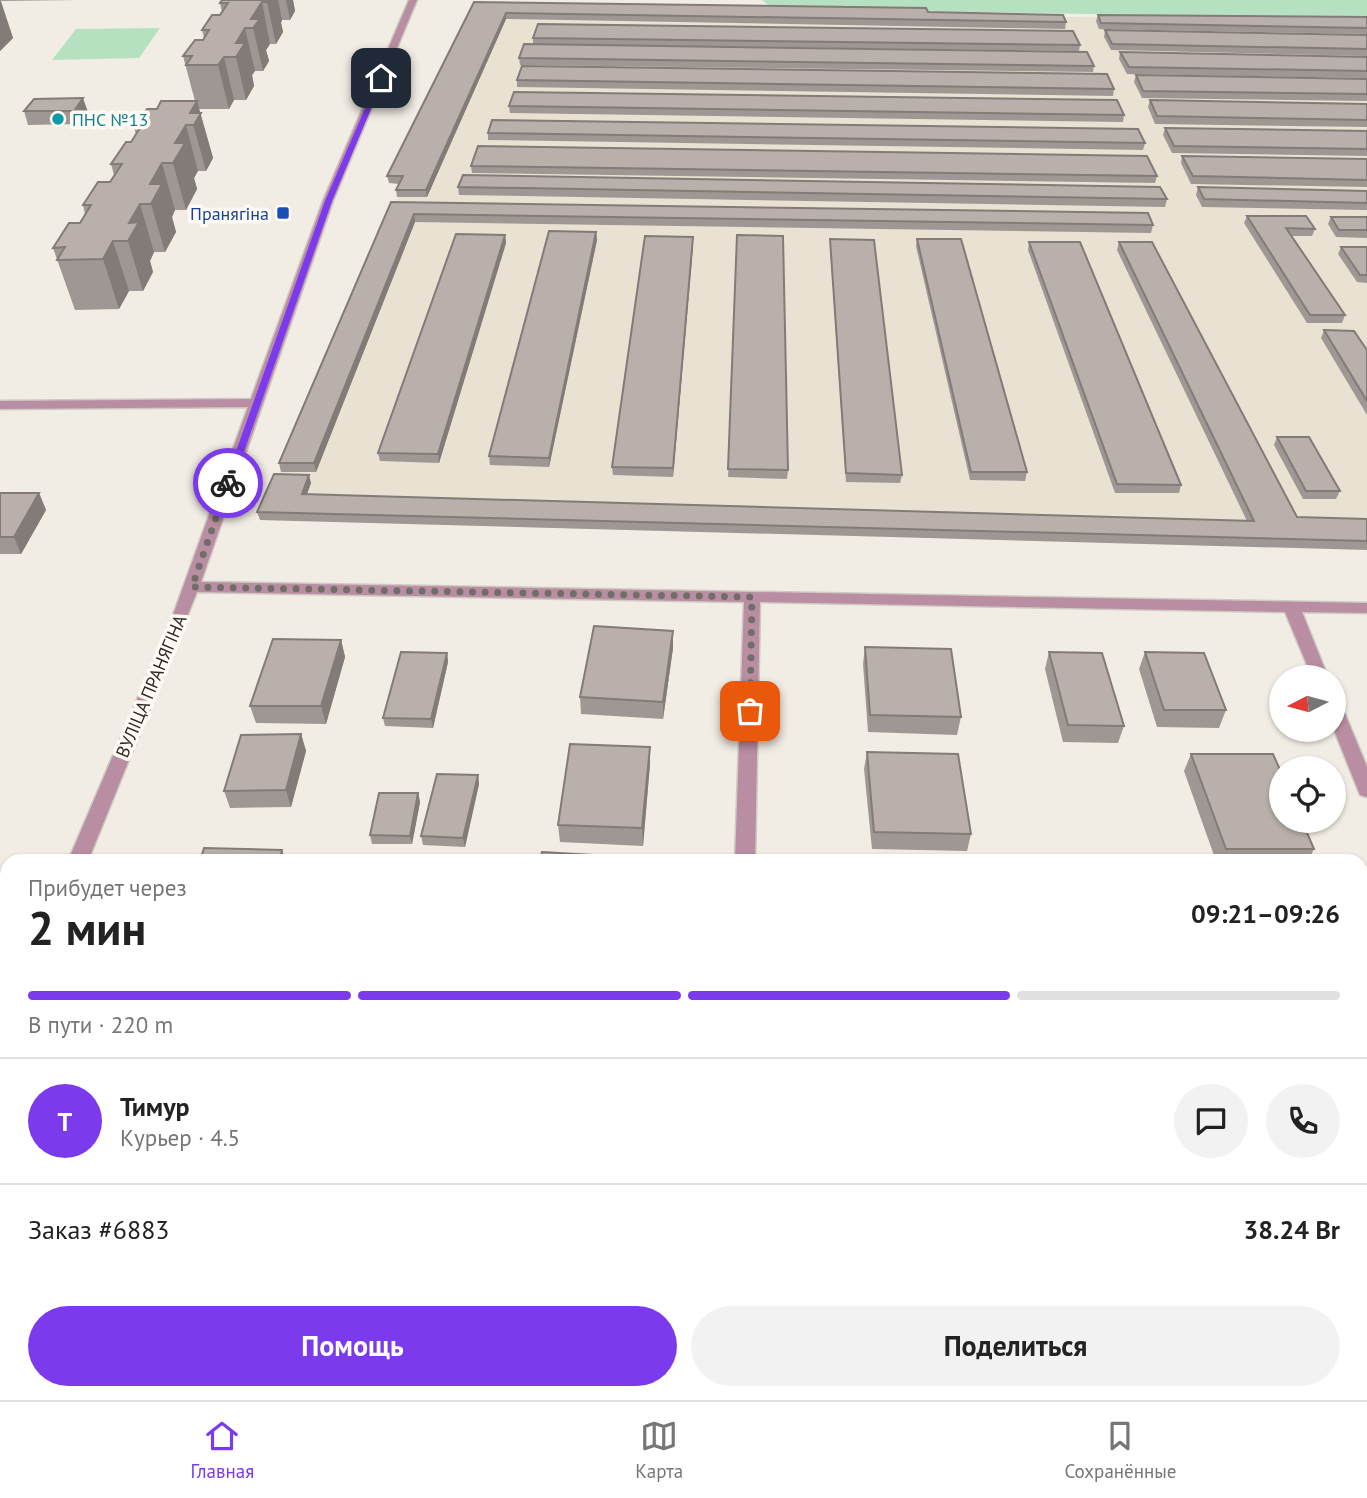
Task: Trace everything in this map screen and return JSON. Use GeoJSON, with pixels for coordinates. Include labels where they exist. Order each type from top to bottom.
{"type":"FeatureCollection","features":[{"type":"Feature","properties":{"kind":"street","name":"ВУЛІЦА ПРАНЯГІНА"},"geometry":{"type":"LineString","coordinates":[[81,854],[192,587],[328,201],[414,0]]}},
{"type":"Feature","properties":{"kind":"street"},"geometry":{"type":"LineString","coordinates":[[0,405],[257,403]]}},
{"type":"Feature","properties":{"kind":"street"},"geometry":{"type":"LineString","coordinates":[[192,587],[1367,608]]}},
{"type":"Feature","properties":{"kind":"street"},"geometry":{"type":"LineString","coordinates":[[745,854],[752,597]]}},
{"type":"Feature","properties":{"kind":"street"},"geometry":{"type":"LineString","coordinates":[[1291,606],[1315,665]]}},
{"type":"Feature","properties":{"kind":"street"},"geometry":{"type":"LineString","coordinates":[[1346,738],[1367,790]]}},
{"type":"Feature","properties":{"kind":"shaded area"},"geometry":{"type":"Polygon","coordinates":[[[475,9],[1367,21],[1367,549],[260,520],[404,184],[389,183],[475,9]]]}},
{"type":"Feature","properties":{"kind":"green space"},"geometry":{"type":"Polygon","coordinates":[[[762,0],[1367,0],[1367,19],[860,10],[845,5],[842,9],[771,7],[762,0]]]}},
{"type":"Feature","properties":{"kind":"green space"},"geometry":{"type":"Polygon","coordinates":[[[160,28],[139,58],[52,60],[76,29],[160,28]]]}},
{"type":"Feature","properties":{"kind":"building"},"geometry":{"type":"Polygon","coordinates":[[[222,0],[269,0],[262,2],[251,19],[260,19],[253,28],[245,28],[236,43],[245,43],[236,57],[224,57],[218,65],[186,65],[192,56],[183,56],[195,40],[203,40],[209,30],[202,30],[212,15],[220,15],[228,3],[220,3],[222,0]]]}},
{"type":"Feature","properties":{"kind":"building"},"geometry":{"type":"Polygon","coordinates":[[[474,2],[926,8],[928,12],[1063,15],[1066,22],[506,13],[426,190],[396,190],[403,176],[387,176],[474,2]]]}},
{"type":"Feature","properties":{"kind":"building"},"geometry":{"type":"Polygon","coordinates":[[[1098,15],[1367,17],[1367,28],[1101,23],[1098,15]]]}},
{"type":"Feature","properties":{"kind":"building"},"geometry":{"type":"Polygon","coordinates":[[[538,24],[1073,31],[1080,45],[533,38],[538,24]]]}},
{"type":"Feature","properties":{"kind":"building"},"geometry":{"type":"Polygon","coordinates":[[[1105,30],[1367,35],[1367,49],[1112,44],[1105,30]]]}},
{"type":"Feature","properties":{"kind":"building"},"geometry":{"type":"Polygon","coordinates":[[[524,44],[1087,52],[1094,66],[519,58],[524,44]]]}},
{"type":"Feature","properties":{"kind":"building"},"geometry":{"type":"Polygon","coordinates":[[[1120,52],[1367,57],[1367,71],[1129,67],[1120,52]]]}},
{"type":"Feature","properties":{"kind":"building"},"geometry":{"type":"Polygon","coordinates":[[[522,66],[1107,74],[1114,89],[517,80],[522,66]]]}},
{"type":"Feature","properties":{"kind":"building"},"geometry":{"type":"Polygon","coordinates":[[[1136,75],[1367,79],[1367,94],[1143,91],[1136,75]]]}},
{"type":"Feature","properties":{"kind":"building"},"geometry":{"type":"Polygon","coordinates":[[[514,92],[1117,100],[1124,115],[509,106],[514,92]]]}},
{"type":"Feature","properties":{"kind":"building"},"geometry":{"type":"Polygon","coordinates":[[[83,98],[74,111],[24,111],[34,99],[83,98]]]}},
{"type":"Feature","properties":{"kind":"building"},"geometry":{"type":"Polygon","coordinates":[[[1150,100],[1367,104],[1367,120],[1157,116],[1150,100]]]}},
{"type":"Feature","properties":{"kind":"building"},"geometry":{"type":"Polygon","coordinates":[[[161,101],[197,101],[190,113],[201,113],[194,125],[186,125],[175,143],[185,143],[173,163],[162,163],[150,184],[162,184],[151,204],[140,204],[129,223],[139,222],[128,241],[113,241],[103,259],[57,260],[65,247],[53,248],[69,223],[80,223],[91,205],[83,205],[98,182],[110,182],[122,164],[111,164],[126,142],[131,142],[140,128],[134,128],[147,109],[157,109],[161,101]]]}},
{"type":"Feature","properties":{"kind":"building"},"geometry":{"type":"Polygon","coordinates":[[[492,120],[1138,129],[1145,143],[488,133],[492,120]]]}},
{"type":"Feature","properties":{"kind":"building"},"geometry":{"type":"Polygon","coordinates":[[[1165,128],[1367,131],[1367,149],[1174,146],[1165,128]]]}},
{"type":"Feature","properties":{"kind":"building"},"geometry":{"type":"Polygon","coordinates":[[[478,146],[1147,156],[1157,176],[471,166],[478,146]]]}},
{"type":"Feature","properties":{"kind":"building"},"geometry":{"type":"Polygon","coordinates":[[[1182,156],[1367,159],[1367,180],[1193,176],[1182,156]]]}},
{"type":"Feature","properties":{"kind":"building"},"geometry":{"type":"Polygon","coordinates":[[[463,175],[1160,187],[1167,199],[458,187],[463,175]]]}},
{"type":"Feature","properties":{"kind":"building"},"geometry":{"type":"Polygon","coordinates":[[[1198,187],[1367,191],[1367,203],[1204,199],[1198,187]]]}},
{"type":"Feature","properties":{"kind":"building"},"geometry":{"type":"Polygon","coordinates":[[[391,202],[1148,213],[1153,225],[414,214],[314,463],[279,463],[391,202]]]}},
{"type":"Feature","properties":{"kind":"building"},"geometry":{"type":"Polygon","coordinates":[[[1247,216],[1306,216],[1315,229],[1286,228],[1345,315],[1310,315],[1247,216]]]}},
{"type":"Feature","properties":{"kind":"building"},"geometry":{"type":"Polygon","coordinates":[[[1331,217],[1367,217],[1367,230],[1339,230],[1331,217]]]}},
{"type":"Feature","properties":{"kind":"building"},"geometry":{"type":"Polygon","coordinates":[[[549,231],[596,232],[549,458],[489,456],[549,231]]]}},
{"type":"Feature","properties":{"kind":"building"},"geometry":{"type":"Polygon","coordinates":[[[456,234],[505,235],[438,454],[378,453],[456,234]]]}},
{"type":"Feature","properties":{"kind":"building"},"geometry":{"type":"Polygon","coordinates":[[[737,235],[783,236],[788,470],[728,469],[737,235]]]}},
{"type":"Feature","properties":{"kind":"building"},"geometry":{"type":"Polygon","coordinates":[[[645,236],[693,237],[673,468],[612,467],[645,236]]]}},
{"type":"Feature","properties":{"kind":"building"},"geometry":{"type":"Polygon","coordinates":[[[830,239],[874,240],[902,475],[846,473],[830,239]]]}},
{"type":"Feature","properties":{"kind":"building"},"geometry":{"type":"Polygon","coordinates":[[[917,239],[961,239],[1027,472],[971,472],[917,239]]]}},
{"type":"Feature","properties":{"kind":"building"},"geometry":{"type":"Polygon","coordinates":[[[1029,242],[1080,242],[1181,485],[1117,484],[1029,242]]]}},
{"type":"Feature","properties":{"kind":"building"},"geometry":{"type":"Polygon","coordinates":[[[1119,242],[1152,242],[1297,517],[1367,519],[1367,541],[257,512],[274,474],[309,475],[302,494],[1254,521],[1119,242]]]}},
{"type":"Feature","properties":{"kind":"building"},"geometry":{"type":"Polygon","coordinates":[[[1341,247],[1367,247],[1367,275],[1360,275],[1341,247]]]}},
{"type":"Feature","properties":{"kind":"building"},"geometry":{"type":"Polygon","coordinates":[[[1324,330],[1354,331],[1367,350],[1367,401],[1324,330]]]}},
{"type":"Feature","properties":{"kind":"building"},"geometry":{"type":"Polygon","coordinates":[[[1277,437],[1309,437],[1340,491],[1306,491],[1277,437]]]}},
{"type":"Feature","properties":{"kind":"building"},"geometry":{"type":"Polygon","coordinates":[[[0,493],[39,493],[14,537],[0,537],[0,493]]]}},
{"type":"Feature","properties":{"kind":"building"},"geometry":{"type":"Polygon","coordinates":[[[594,626],[673,631],[663,702],[580,697],[594,626]]]}},
{"type":"Feature","properties":{"kind":"building"},"geometry":{"type":"Polygon","coordinates":[[[273,639],[341,640],[321,706],[250,706],[273,639]]]}},
{"type":"Feature","properties":{"kind":"building"},"geometry":{"type":"Polygon","coordinates":[[[865,647],[951,649],[961,717],[870,715],[865,647]]]}},
{"type":"Feature","properties":{"kind":"building"},"geometry":{"type":"Polygon","coordinates":[[[401,652],[447,653],[431,719],[383,718],[401,652]]]}},
{"type":"Feature","properties":{"kind":"building"},"geometry":{"type":"Polygon","coordinates":[[[1049,652],[1102,653],[1124,726],[1068,725],[1049,652]]]}},
{"type":"Feature","properties":{"kind":"building"},"geometry":{"type":"Polygon","coordinates":[[[1145,652],[1204,653],[1226,710],[1164,710],[1145,652]]]}},
{"type":"Feature","properties":{"kind":"building"},"geometry":{"type":"Polygon","coordinates":[[[301,734],[286,790],[224,791],[241,735],[301,734]]]}},
{"type":"Feature","properties":{"kind":"building"},"geometry":{"type":"Polygon","coordinates":[[[570,744],[650,747],[642,828],[558,825],[570,744]]]}},
{"type":"Feature","properties":{"kind":"building"},"geometry":{"type":"Polygon","coordinates":[[[867,752],[958,754],[971,834],[874,832],[867,752]]]}},
{"type":"Feature","properties":{"kind":"building"},"geometry":{"type":"Polygon","coordinates":[[[1191,754],[1273,754],[1274,756],[1269,756],[1269,833],[1307,833],[1314,849],[1226,849],[1191,754]]]}},
{"type":"Feature","properties":{"kind":"building"},"geometry":{"type":"Polygon","coordinates":[[[437,774],[478,775],[463,838],[421,836],[437,774]]]}},
{"type":"Feature","properties":{"kind":"building"},"geometry":{"type":"Polygon","coordinates":[[[379,793],[418,793],[410,836],[370,835],[379,793]]]}},
{"type":"Feature","properties":{"kind":"building"},"geometry":{"type":"Polygon","coordinates":[[[204,848],[282,850],[281,854],[202,854],[204,848]]]}},
{"type":"Feature","properties":{"kind":"building"},"geometry":{"type":"Polygon","coordinates":[[[542,852],[576,854],[542,854],[542,852]]]}},
{"type":"Feature","properties":{"kind":"way so far"},"geometry":{"type":"LineString","coordinates":[[228,483],[192,587],[752,597],[750,711]]}},
{"type":"Feature","properties":{"kind":"place","name":"ПНС №13"},"geometry":{"type":"Point","coordinates":[58,119]}},
{"type":"Feature","properties":{"kind":"place","name":"Пранягіна"},"geometry":{"type":"Point","coordinates":[283,213]}},
{"type":"Feature","properties":{"kind":"route"},"geometry":{"type":"LineString","coordinates":[[228,483],[328,201],[381,78]]}}]}
